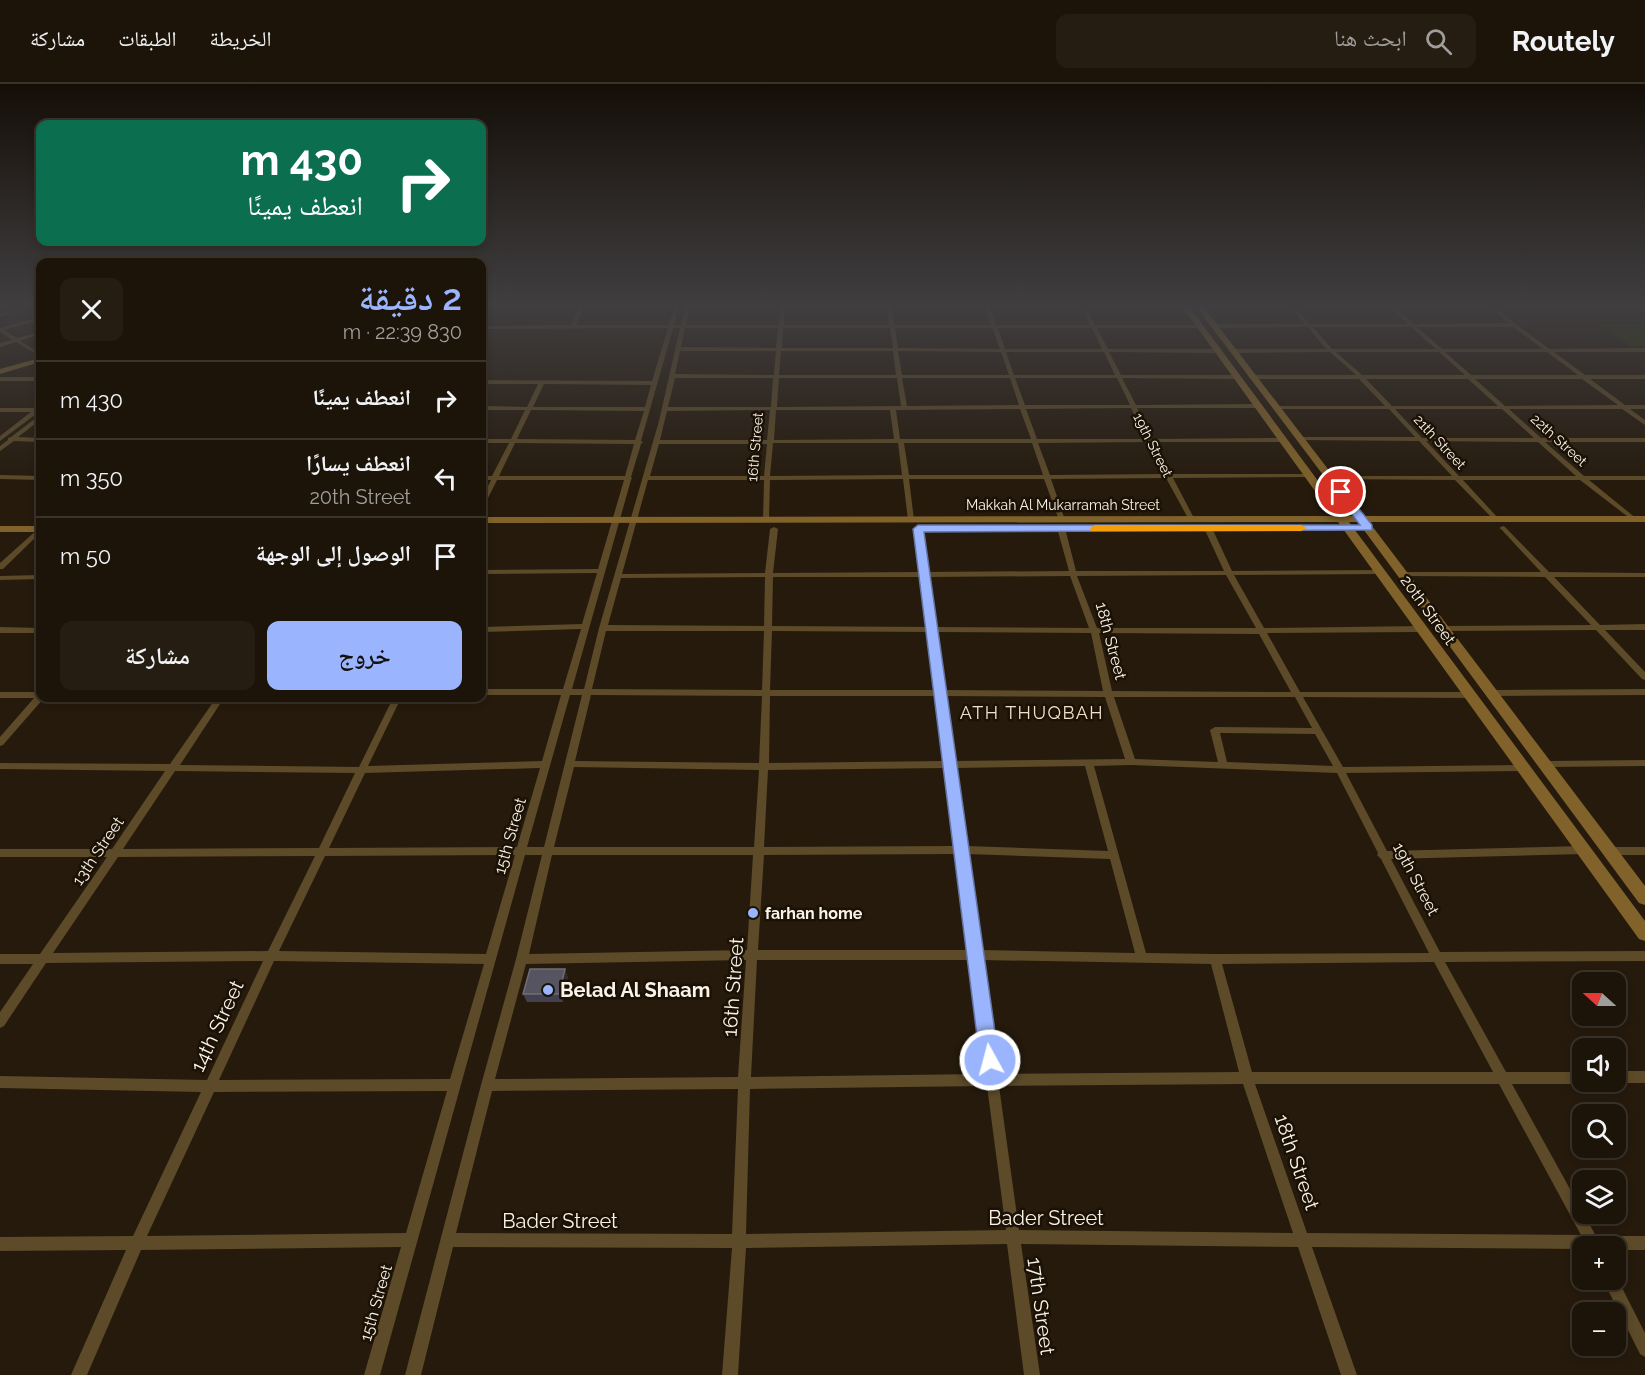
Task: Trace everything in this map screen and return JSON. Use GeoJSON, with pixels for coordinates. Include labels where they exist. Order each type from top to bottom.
{"type":"FeatureCollection","features":[{"type":"Feature","properties":{"kind":"street"},"geometry":{"type":"LineString","coordinates":[[0,372],[23,365]]}},
{"type":"Feature","properties":{"kind":"street","name":"15th Street"},"geometry":{"type":"LineString","coordinates":[[372,1375],[661,365]]}},
{"type":"Feature","properties":{"kind":"street"},"geometry":{"type":"LineString","coordinates":[[413,1375],[487,1085],[522,959],[546,853],[603,628],[656,442],[674,365]]}},
{"type":"Feature","properties":{"kind":"street","name":"16th Street"},"geometry":{"type":"LineString","coordinates":[[730,1375],[739,1241],[744,1083],[754,955],[764,767],[770,525],[767,478],[777,365]]}},
{"type":"Feature","properties":{"kind":"street"},"geometry":{"type":"LineString","coordinates":[[897,365],[904,408]]}},
{"type":"Feature","properties":{"kind":"street","name":"18th Street"},"geometry":{"type":"LineString","coordinates":[[1009,365],[1036,441],[1061,524],[1073,574],[1094,630],[1108,693],[1131,762]]}},
{"type":"Feature","properties":{"kind":"street","name":"19th Street"},"geometry":{"type":"LineString","coordinates":[[1113,365],[1168,477],[1192,520]]}},
{"type":"Feature","properties":{"kind":"street","name":"20th Street"},"geometry":{"type":"LineString","coordinates":[[1227,365],[1645,934]]}},
{"type":"Feature","properties":{"kind":"street","name":"20th Street"},"geometry":{"type":"LineString","coordinates":[[1242,365],[1445,629],[1645,898]]}},
{"type":"Feature","properties":{"kind":"street","name":"21th Street"},"geometry":{"type":"LineString","coordinates":[[1347,365],[1645,677]]}},
{"type":"Feature","properties":{"kind":"street","name":"22th Street"},"geometry":{"type":"LineString","coordinates":[[1457,365],[1582,478],[1640,519]]}},
{"type":"Feature","properties":{"kind":"street"},"geometry":{"type":"LineString","coordinates":[[1568,365],[1645,423]]}},
{"type":"Feature","properties":{"kind":"street"},"geometry":{"type":"LineString","coordinates":[[672,376],[1236,377]]}},
{"type":"Feature","properties":{"kind":"street"},"geometry":{"type":"LineString","coordinates":[[1251,377],[1645,377]]}},
{"type":"Feature","properties":{"kind":"street"},"geometry":{"type":"LineString","coordinates":[[0,379],[36,379]]}},
{"type":"Feature","properties":{"kind":"street"},"geometry":{"type":"LineString","coordinates":[[486,382],[656,383]]}},
{"type":"Feature","properties":{"kind":"street"},"geometry":{"type":"LineString","coordinates":[[486,495],[542,382]]}},
{"type":"Feature","properties":{"kind":"street"},"geometry":{"type":"LineString","coordinates":[[664,409],[1257,406]]}},
{"type":"Feature","properties":{"kind":"street"},"geometry":{"type":"LineString","coordinates":[[1276,408],[1645,407]]}},
{"type":"Feature","properties":{"kind":"street"},"geometry":{"type":"LineString","coordinates":[[486,408],[648,410]]}},
{"type":"Feature","properties":{"kind":"street","name":"17th Street"},"geometry":{"type":"LineString","coordinates":[[893,408],[925,576],[930,629],[951,765],[1032,1375]]}},
{"type":"Feature","properties":{"kind":"street"},"geometry":{"type":"LineString","coordinates":[[0,410],[36,411]]}},
{"type":"Feature","properties":{"kind":"street"},"geometry":{"type":"LineString","coordinates":[[0,439],[36,414]]}},
{"type":"Feature","properties":{"kind":"street"},"geometry":{"type":"LineString","coordinates":[[0,449],[36,415]]}},
{"type":"Feature","properties":{"kind":"street"},"geometry":{"type":"LineString","coordinates":[[0,439],[36,440]]}},
{"type":"Feature","properties":{"kind":"street"},"geometry":{"type":"LineString","coordinates":[[1299,439],[1645,440]]}},
{"type":"Feature","properties":{"kind":"street"},"geometry":{"type":"LineString","coordinates":[[656,442],[1282,440]]}},
{"type":"Feature","properties":{"kind":"street"},"geometry":{"type":"LineString","coordinates":[[486,441],[639,442]]}},
{"type":"Feature","properties":{"kind":"street"},"geometry":{"type":"LineString","coordinates":[[646,478],[1309,476]]}},
{"type":"Feature","properties":{"kind":"street"},"geometry":{"type":"LineString","coordinates":[[0,477],[36,478]]}},
{"type":"Feature","properties":{"kind":"street"},"geometry":{"type":"LineString","coordinates":[[486,478],[629,478]]}},
{"type":"Feature","properties":{"kind":"street"},"geometry":{"type":"LineString","coordinates":[[1330,478],[1645,478]]}},
{"type":"Feature","properties":{"kind":"street","name":"Makkah Al Mukarramah Street"},"geometry":{"type":"LineString","coordinates":[[1500,524],[1640,519]]}},
{"type":"Feature","properties":{"kind":"street"},"geometry":{"type":"LineString","coordinates":[[0,520],[36,520]]}},
{"type":"Feature","properties":{"kind":"street","name":"Makkah Al Mukarramah Street"},"geometry":{"type":"LineString","coordinates":[[486,520],[616,525]]}},
{"type":"Feature","properties":{"kind":"street","name":"Makkah Al Mukarramah Street"},"geometry":{"type":"LineString","coordinates":[[1061,524],[1192,520],[1645,528]]}},
{"type":"Feature","properties":{"kind":"street","name":"Makkah Al Mukarramah Street"},"geometry":{"type":"LineString","coordinates":[[486,529],[616,525],[915,524],[1061,524],[1208,528],[1345,524]]}},
{"type":"Feature","properties":{"kind":"street","name":"19th Street"},"geometry":{"type":"LineString","coordinates":[[1208,528],[1229,573],[1340,770],[1382,855],[1588,1236]]}},
{"type":"Feature","properties":{"kind":"street"},"geometry":{"type":"LineString","coordinates":[[0,529],[36,529]]}},
{"type":"Feature","properties":{"kind":"street"},"geometry":{"type":"LineString","coordinates":[[0,567],[36,533]]}},
{"type":"Feature","properties":{"kind":"street"},"geometry":{"type":"LineString","coordinates":[[486,572],[602,571]]}},
{"type":"Feature","properties":{"kind":"street"},"geometry":{"type":"LineString","coordinates":[[619,576],[1380,572]]}},
{"type":"Feature","properties":{"kind":"street"},"geometry":{"type":"LineString","coordinates":[[1403,574],[1645,575]]}},
{"type":"Feature","properties":{"kind":"street"},"geometry":{"type":"LineString","coordinates":[[0,578],[36,577]]}},
{"type":"Feature","properties":{"kind":"street"},"geometry":{"type":"LineString","coordinates":[[486,629],[586,626]]}},
{"type":"Feature","properties":{"kind":"street"},"geometry":{"type":"LineString","coordinates":[[1445,629],[1645,627]]}},
{"type":"Feature","properties":{"kind":"street"},"geometry":{"type":"LineString","coordinates":[[603,628],[1262,631],[1422,629]]}},
{"type":"Feature","properties":{"kind":"street"},"geometry":{"type":"LineString","coordinates":[[0,630],[36,631]]}},
{"type":"Feature","properties":{"kind":"street"},"geometry":{"type":"LineString","coordinates":[[486,692],[1470,695]]}},
{"type":"Feature","properties":{"kind":"street"},"geometry":{"type":"LineString","coordinates":[[1493,693],[1645,692]]}},
{"type":"Feature","properties":{"kind":"street"},"geometry":{"type":"LineString","coordinates":[[0,695],[36,696]]}},
{"type":"Feature","properties":{"kind":"street"},"geometry":{"type":"LineString","coordinates":[[0,743],[36,701]]}},
{"type":"Feature","properties":{"kind":"street","name":"13th Street"},"geometry":{"type":"LineString","coordinates":[[0,1022],[217,702]]}},
{"type":"Feature","properties":{"kind":"street","name":"14th Street"},"geometry":{"type":"LineString","coordinates":[[79,1375],[136,1244],[395,702]]}},
{"type":"Feature","properties":{"kind":"street"},"geometry":{"type":"LineString","coordinates":[[1223,765],[1215,730],[1317,731]]}},
{"type":"Feature","properties":{"kind":"street"},"geometry":{"type":"LineString","coordinates":[[569,764],[764,767],[1131,762],[1340,770],[1522,768]]}},
{"type":"Feature","properties":{"kind":"street"},"geometry":{"type":"LineString","coordinates":[[1089,763],[1112,855],[1142,957]]}},
{"type":"Feature","properties":{"kind":"street"},"geometry":{"type":"LineString","coordinates":[[1547,764],[1645,763]]}},
{"type":"Feature","properties":{"kind":"street"},"geometry":{"type":"LineString","coordinates":[[0,766],[361,770],[547,764]]}},
{"type":"Feature","properties":{"kind":"street"},"geometry":{"type":"LineString","coordinates":[[0,853],[323,854],[961,850],[1112,855]]}},
{"type":"Feature","properties":{"kind":"street"},"geometry":{"type":"LineString","coordinates":[[1382,855],[1584,850]]}},
{"type":"Feature","properties":{"kind":"street"},"geometry":{"type":"LineString","coordinates":[[1610,851],[1645,851]]}},
{"type":"Feature","properties":{"kind":"street"},"geometry":{"type":"LineString","coordinates":[[522,959],[754,955],[976,955],[1215,959],[1645,956]]}},
{"type":"Feature","properties":{"kind":"street"},"geometry":{"type":"LineString","coordinates":[[0,959],[272,956],[491,959]]}},
{"type":"Feature","properties":{"kind":"street","name":"18th Street"},"geometry":{"type":"LineString","coordinates":[[1215,959],[1247,1078],[1349,1375]]}},
{"type":"Feature","properties":{"kind":"street"},"geometry":{"type":"LineString","coordinates":[[1626,1077],[1645,1077]]}},
{"type":"Feature","properties":{"kind":"street"},"geometry":{"type":"LineString","coordinates":[[487,1085],[1247,1078],[1572,1078]]}},
{"type":"Feature","properties":{"kind":"street"},"geometry":{"type":"LineString","coordinates":[[0,1083],[211,1086],[454,1085]]}},
{"type":"Feature","properties":{"kind":"street","name":"Bader Street"},"geometry":{"type":"LineString","coordinates":[[448,1240],[739,1241],[1013,1237],[1303,1239],[1572,1245]]}},
{"type":"Feature","properties":{"kind":"street"},"geometry":{"type":"LineString","coordinates":[[0,1244],[410,1240]]}},
{"type":"Feature","properties":{"kind":"street","name":"Bader Street"},"geometry":{"type":"LineString","coordinates":[[1626,1244],[1645,1243]]}},
{"type":"Feature","properties":{"kind":"street"},"geometry":{"type":"LineString","coordinates":[[1615,1290],[1645,1349]]}},
{"type":"Feature","properties":{"kind":"building"},"geometry":{"type":"Polygon","coordinates":[[[530,969],[565,969],[559,994],[523,994],[530,969]]]}},
{"type":"Feature","properties":{"kind":"slow traffic"},"geometry":{"type":"LineString","coordinates":[[1095,528],[1301,528]]}},
{"type":"Feature","properties":{"kind":"place","name":"farhan home"},"geometry":{"type":"Point","coordinates":[753,913]}},
{"type":"Feature","properties":{"kind":"place","name":"Belad Al Shaam"},"geometry":{"type":"Point","coordinates":[548,990]}},
{"type":"Feature","properties":{"kind":"district","name":"ATH THUQBAH"},"geometry":{"type":"Point","coordinates":[1032,712]}},
{"type":"Feature","properties":{"kind":"route"},"geometry":{"type":"LineString","coordinates":[[990,1060],[918,529],[1368,528],[1341,492]]}}]}
